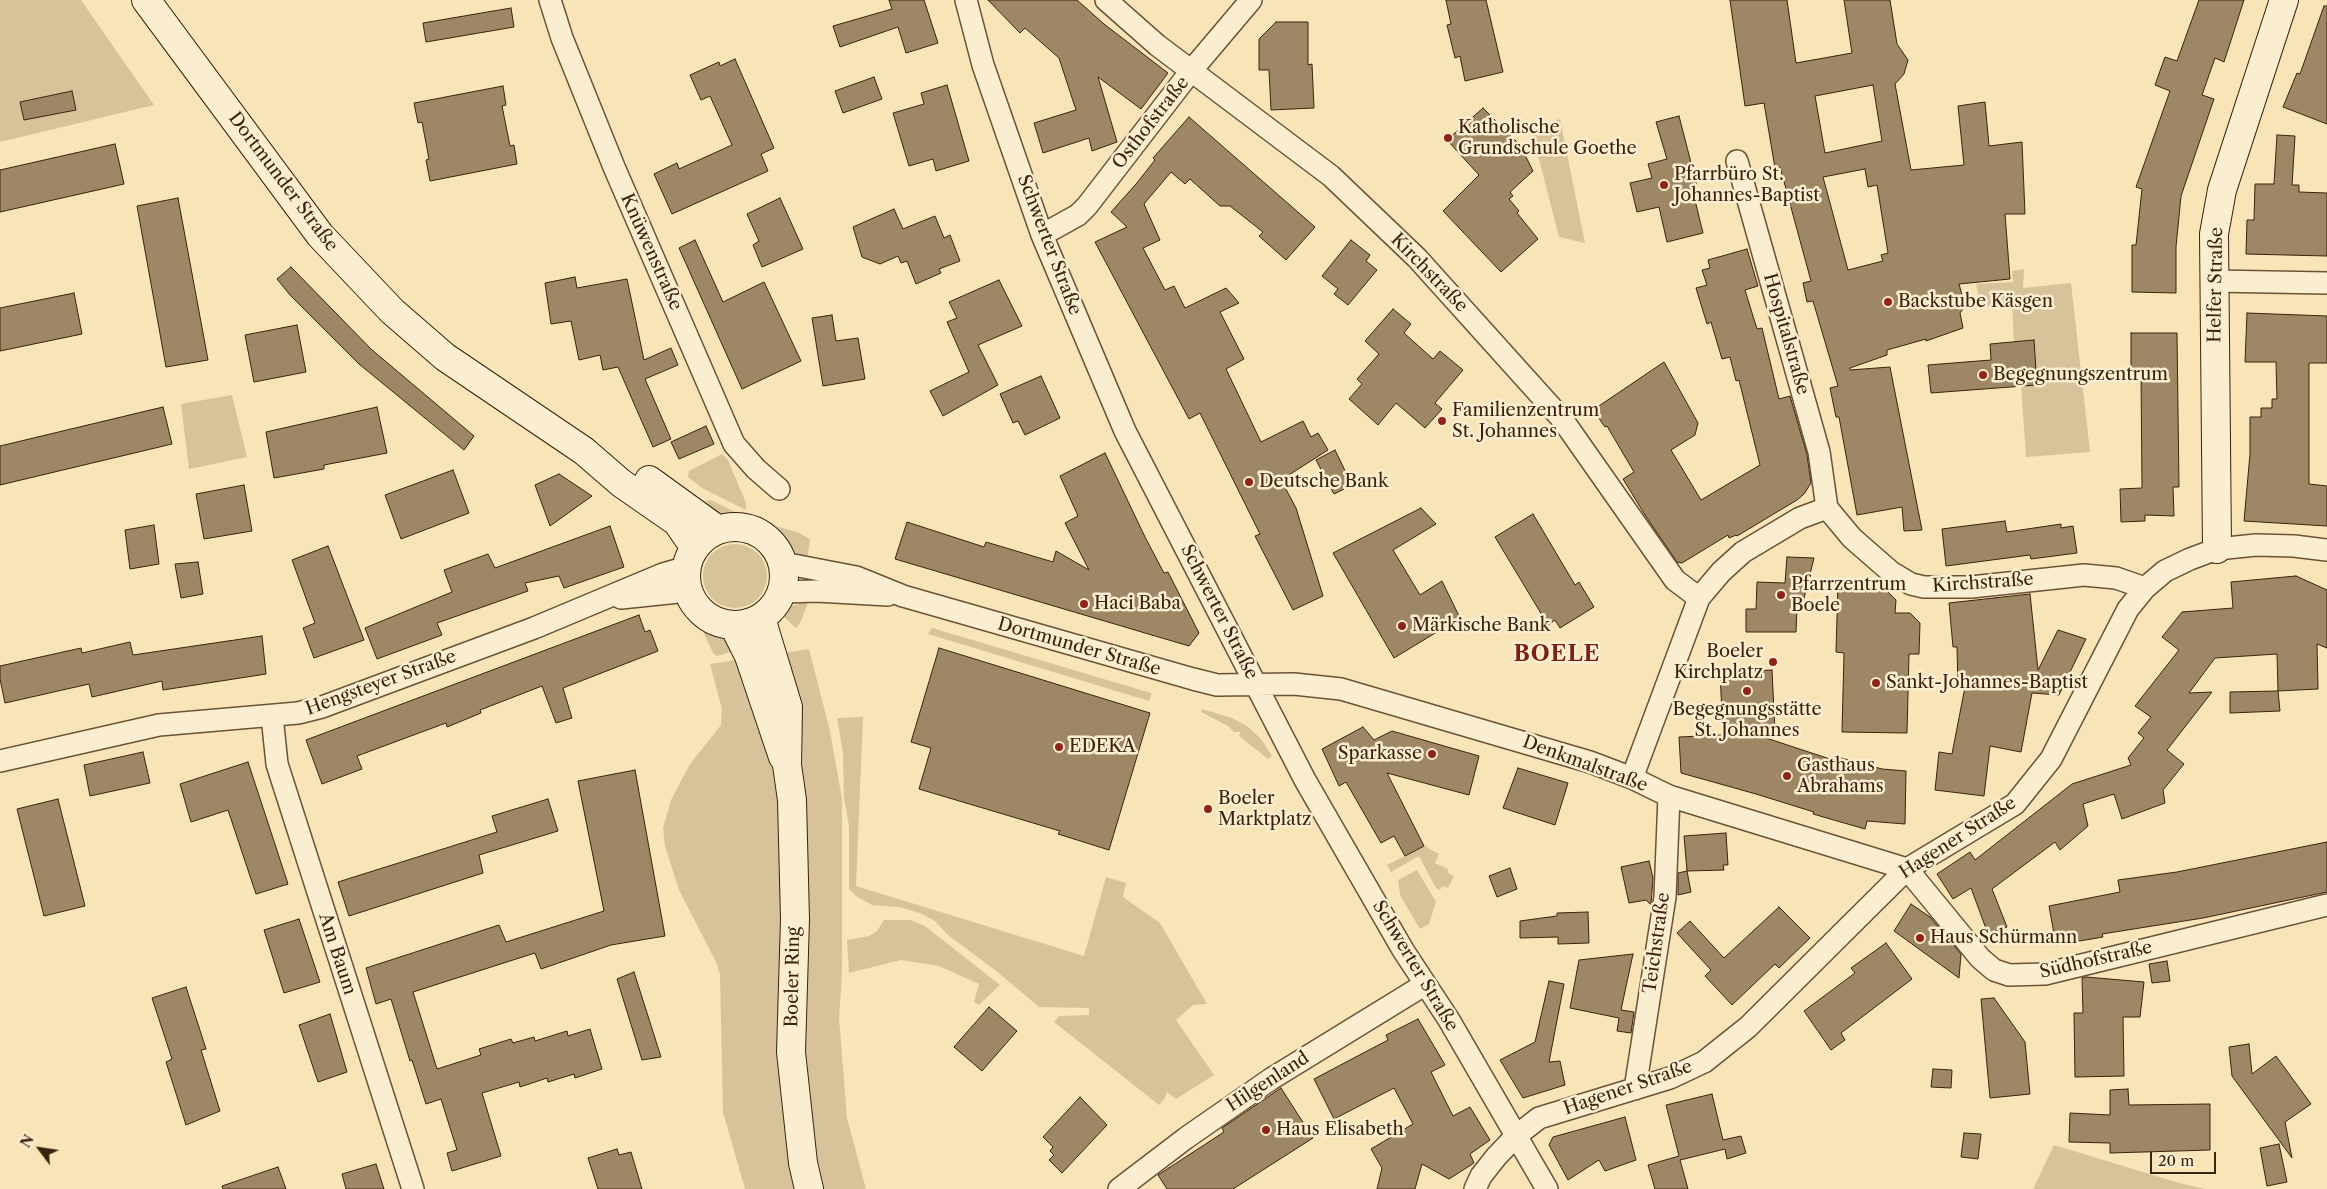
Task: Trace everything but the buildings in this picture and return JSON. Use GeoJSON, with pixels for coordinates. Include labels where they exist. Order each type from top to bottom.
{"type":"FeatureCollection","features":[{"type":"Feature","properties":{"kind":"main road","name":"Dortmunder Straße"},"geometry":{"type":"LineString","coordinates":[[146,0],[320,235],[392,311],[445,357],[584,451],[621,483],[676,522],[690,569]]}},
{"type":"Feature","properties":{"kind":"main road","name":"Helfer Straße"},"geometry":{"type":"LineString","coordinates":[[2217,550],[2214,234],[2222,190],[2284,0]]}},
{"type":"Feature","properties":{"kind":"main road","name":"Dortmunder Straße"},"geometry":{"type":"LineString","coordinates":[[584,451],[630,468],[674,496],[718,530]]}},
{"type":"Feature","properties":{"kind":"main road"},"geometry":{"type":"LineString","coordinates":[[745,528],[760,533],[776,548],[783,563],[785,577],[782,592],[773,609],[761,618],[748,624],[734,626],[722,624],[704,614],[690,569],[702,540],[718,530],[745,528]]}},
{"type":"Feature","properties":{"kind":"main road","name":"Boeler Ring"},"geometry":{"type":"LineString","coordinates":[[761,618],[788,707],[790,734],[787,765],[792,800],[794,900],[791,1052],[803,1163],[809,1189]]}},
{"type":"Feature","properties":{"kind":"main road","name":"Boeler Ring"},"geometry":{"type":"LineString","coordinates":[[734,626],[749,656],[776,740],[787,765]]}},
{"type":"Feature","properties":{"kind":"street","name":"Knüwenstraße"},"geometry":{"type":"LineString","coordinates":[[550,0],[562,38],[614,167],[734,444],[756,469],[778,489]]}},
{"type":"Feature","properties":{"kind":"street","name":"Schwerter Straße"},"geometry":{"type":"LineString","coordinates":[[966,0],[983,65],[1042,234],[1125,431],[1305,780],[1424,985],[1449,1020],[1547,1189]]}},
{"type":"Feature","properties":{"kind":"street","name":"Kirchstraße"},"geometry":{"type":"LineString","coordinates":[[1106,0],[1157,45],[1331,176],[1424,265],[1562,419],[1675,580],[1699,598]]}},
{"type":"Feature","properties":{"kind":"street","name":"Osthofstraße"},"geometry":{"type":"LineString","coordinates":[[1042,234],[1078,215],[1087,206],[1192,71],[1251,0]]}},
{"type":"Feature","properties":{"kind":"street","name":"Hospitalstraße"},"geometry":{"type":"LineString","coordinates":[[1737,160],[1819,452],[1827,508]]}},
{"type":"Feature","properties":{"kind":"street"},"geometry":{"type":"LineString","coordinates":[[2213,281],[2327,283]]}},
{"type":"Feature","properties":{"kind":"street","name":"Kirchstraße"},"geometry":{"type":"LineString","coordinates":[[1827,508],[1852,538],[1891,572],[1917,585],[1936,588],[1971,587],[2084,575],[2116,578],[2145,588]]}},
{"type":"Feature","properties":{"kind":"street"},"geometry":{"type":"LineString","coordinates":[[1632,778],[1699,598],[1721,572],[1743,552],[1800,518],[1827,508]]}},
{"type":"Feature","properties":{"kind":"street","name":"Hagener Straße"},"geometry":{"type":"LineString","coordinates":[[1475,1189],[1481,1176],[1516,1136],[1539,1118],[1670,1078],[1704,1062],[1741,1032],[1802,976],[1907,869],[2015,804],[2051,759],[2128,609],[2145,588],[2165,571],[2190,559],[2217,550],[2256,545],[2294,546],[2327,550]]}},
{"type":"Feature","properties":{"kind":"street","name":"Dortmunder Straße"},"geometry":{"type":"LineString","coordinates":[[783,563],[856,577],[903,596],[1193,679],[1217,685],[1257,686]]}},
{"type":"Feature","properties":{"kind":"street","name":"Hengsteyer Straße"},"geometry":{"type":"LineString","coordinates":[[0,761],[159,725],[298,713],[330,705],[606,599],[662,574],[690,569]]}},
{"type":"Feature","properties":{"kind":"street","name":"Dortmunder Straße"},"geometry":{"type":"LineString","coordinates":[[782,592],[817,591],[903,596]]}},
{"type":"Feature","properties":{"kind":"street","name":"Denkmalstraße"},"geometry":{"type":"LineString","coordinates":[[1257,686],[1294,684],[1341,689],[1527,742],[1632,778],[1669,796],[1907,869]]}},
{"type":"Feature","properties":{"kind":"street","name":"Am Baum"},"geometry":{"type":"LineString","coordinates":[[272,716],[278,764],[413,1189]]}},
{"type":"Feature","properties":{"kind":"street","name":"Teichstraße"},"geometry":{"type":"LineString","coordinates":[[1635,1089],[1665,897],[1669,796]]}},
{"type":"Feature","properties":{"kind":"street","name":"Südhofstraße"},"geometry":{"type":"LineString","coordinates":[[1907,869],[1980,958],[1994,970],[2009,975],[2045,974],[2327,905]]}},
{"type":"Feature","properties":{"kind":"street","name":"Hilgenland"},"geometry":{"type":"LineString","coordinates":[[1118,1189],[1258,1087],[1424,985]]}},
{"type":"Feature","properties":{"kind":"shaded area"},"geometry":{"type":"Polygon","coordinates":[[[0,0],[81,0],[154,105],[0,142],[0,0]]]}},
{"type":"Feature","properties":{"kind":"shaded area"},"geometry":{"type":"Polygon","coordinates":[[[1560,119],[1585,243],[1559,237],[1531,128],[1560,119]]]}},
{"type":"Feature","properties":{"kind":"shaded area"},"geometry":{"type":"Polygon","coordinates":[[[2024,269],[2023,288],[2071,283],[2090,452],[2026,457],[2012,304],[1981,307],[1976,284],[2013,282],[2012,271],[2024,269]]]}},
{"type":"Feature","properties":{"kind":"shaded area"},"geometry":{"type":"Polygon","coordinates":[[[232,395],[247,457],[189,469],[181,404],[232,395]]]}},
{"type":"Feature","properties":{"kind":"shaded area"},"geometry":{"type":"Polygon","coordinates":[[[722,454],[728,460],[746,503],[746,510],[702,488],[688,477],[689,471],[722,454]]]}},
{"type":"Feature","properties":{"kind":"shaded area"},"geometry":{"type":"Polygon","coordinates":[[[711,500],[741,515],[740,517],[713,514],[713,509],[705,501],[711,500]]]}},
{"type":"Feature","properties":{"kind":"shaded area"},"geometry":{"type":"Polygon","coordinates":[[[768,524],[797,532],[810,539],[807,560],[794,553],[767,526],[768,524]]]}},
{"type":"Feature","properties":{"kind":"shaded area"},"geometry":{"type":"Polygon","coordinates":[[[735,544],[753,550],[761,558],[767,576],[761,594],[753,602],[735,608],[717,602],[709,594],[703,576],[709,558],[717,550],[735,544]]]}},
{"type":"Feature","properties":{"kind":"shaded area"},"geometry":{"type":"Polygon","coordinates":[[[809,600],[801,621],[796,628],[781,614],[792,606],[809,600]]]}},
{"type":"Feature","properties":{"kind":"shaded area"},"geometry":{"type":"Polygon","coordinates":[[[699,623],[725,636],[734,651],[717,656],[713,653],[699,623]]]}},
{"type":"Feature","properties":{"kind":"shaded area"},"geometry":{"type":"Polygon","coordinates":[[[932,628],[1151,693],[1151,696],[1149,701],[928,634],[932,628]]]}},
{"type":"Feature","properties":{"kind":"shaded area"},"geometry":{"type":"Polygon","coordinates":[[[809,649],[830,731],[842,799],[842,974],[839,1018],[847,1118],[866,1189],[745,1189],[723,1112],[720,974],[716,962],[679,890],[665,846],[663,828],[671,800],[690,764],[721,725],[722,709],[710,664],[809,649]]]}},
{"type":"Feature","properties":{"kind":"shaded area"},"geometry":{"type":"Polygon","coordinates":[[[1202,709],[1232,718],[1247,726],[1261,739],[1272,756],[1268,759],[1239,736],[1241,732],[1234,732],[1228,726],[1201,712],[1202,709]]]}},
{"type":"Feature","properties":{"kind":"shaded area"},"geometry":{"type":"Polygon","coordinates":[[[863,717],[856,886],[1084,956],[1106,877],[1126,883],[1123,897],[1160,923],[1207,1004],[1193,1005],[1176,1020],[1214,1075],[1176,1099],[1167,1092],[1159,1105],[1054,1022],[1059,1016],[1089,1015],[1089,1008],[1039,1007],[995,970],[948,935],[935,921],[920,913],[899,907],[872,905],[856,896],[849,889],[849,826],[844,798],[843,753],[837,718],[863,717]]]}},
{"type":"Feature","properties":{"kind":"shaded area"},"geometry":{"type":"Polygon","coordinates":[[[1426,845],[1439,854],[1435,863],[1448,869],[1448,873],[1454,876],[1448,888],[1442,886],[1440,890],[1436,888],[1419,856],[1391,872],[1387,865],[1426,845]]]}},
{"type":"Feature","properties":{"kind":"shaded area"},"geometry":{"type":"Polygon","coordinates":[[[1417,870],[1436,902],[1429,924],[1420,929],[1400,895],[1398,880],[1417,870]]]}},
{"type":"Feature","properties":{"kind":"shaded area"},"geometry":{"type":"Polygon","coordinates":[[[884,920],[910,920],[925,926],[1000,985],[979,1005],[974,1002],[979,984],[939,966],[901,960],[849,973],[847,940],[869,936],[877,931],[884,920]]]}},
{"type":"Feature","properties":{"kind":"shaded area"},"geometry":{"type":"Polygon","coordinates":[[[2054,1145],[2179,1183],[2205,1189],[2033,1189],[2054,1145]]]}},
{"type":"Feature","properties":{"kind":"place","name":"Katholische Grundschule Goethe"},"geometry":{"type":"Point","coordinates":[1448,138]}},
{"type":"Feature","properties":{"kind":"place","name":"Pfarrbüro St. Johannes-Baptist"},"geometry":{"type":"Point","coordinates":[1664,185]}},
{"type":"Feature","properties":{"kind":"place","name":"Backstube Käsgen"},"geometry":{"type":"Point","coordinates":[1888,302]}},
{"type":"Feature","properties":{"kind":"place","name":"Begegnungszentrum"},"geometry":{"type":"Point","coordinates":[1983,375]}},
{"type":"Feature","properties":{"kind":"place","name":"Familienzentrum St. Johannes"},"geometry":{"type":"Point","coordinates":[1442,421]}},
{"type":"Feature","properties":{"kind":"place","name":"Deutsche Bank"},"geometry":{"type":"Point","coordinates":[1249,482]}},
{"type":"Feature","properties":{"kind":"place","name":"Pfarrzentrum Boele"},"geometry":{"type":"Point","coordinates":[1781,595]}},
{"type":"Feature","properties":{"kind":"place","name":"Haci Baba"},"geometry":{"type":"Point","coordinates":[1084,604]}},
{"type":"Feature","properties":{"kind":"place","name":"Märkische Bank"},"geometry":{"type":"Point","coordinates":[1402,626]}},
{"type":"Feature","properties":{"kind":"place","name":"Boeler Kirchplatz"},"geometry":{"type":"Point","coordinates":[1773,662]}},
{"type":"Feature","properties":{"kind":"place","name":"Sankt-Johannes-Baptist"},"geometry":{"type":"Point","coordinates":[1876,683]}},
{"type":"Feature","properties":{"kind":"place","name":"Begegnungsstätte St. Johannes"},"geometry":{"type":"Point","coordinates":[1747,691]}},
{"type":"Feature","properties":{"kind":"place","name":"EDEKA"},"geometry":{"type":"Point","coordinates":[1059,747]}},
{"type":"Feature","properties":{"kind":"place","name":"Sparkasse"},"geometry":{"type":"Point","coordinates":[1432,754]}},
{"type":"Feature","properties":{"kind":"place","name":"Gasthaus Abrahams"},"geometry":{"type":"Point","coordinates":[1787,776]}},
{"type":"Feature","properties":{"kind":"place","name":"Boeler Marktplatz"},"geometry":{"type":"Point","coordinates":[1208,809]}},
{"type":"Feature","properties":{"kind":"place","name":"Haus Schürmann"},"geometry":{"type":"Point","coordinates":[1920,938]}},
{"type":"Feature","properties":{"kind":"place","name":"Haus Elisabeth"},"geometry":{"type":"Point","coordinates":[1266,1130]}},
{"type":"Feature","properties":{"kind":"district","name":"BOELE"},"geometry":{"type":"Point","coordinates":[1557,655]}}]}
